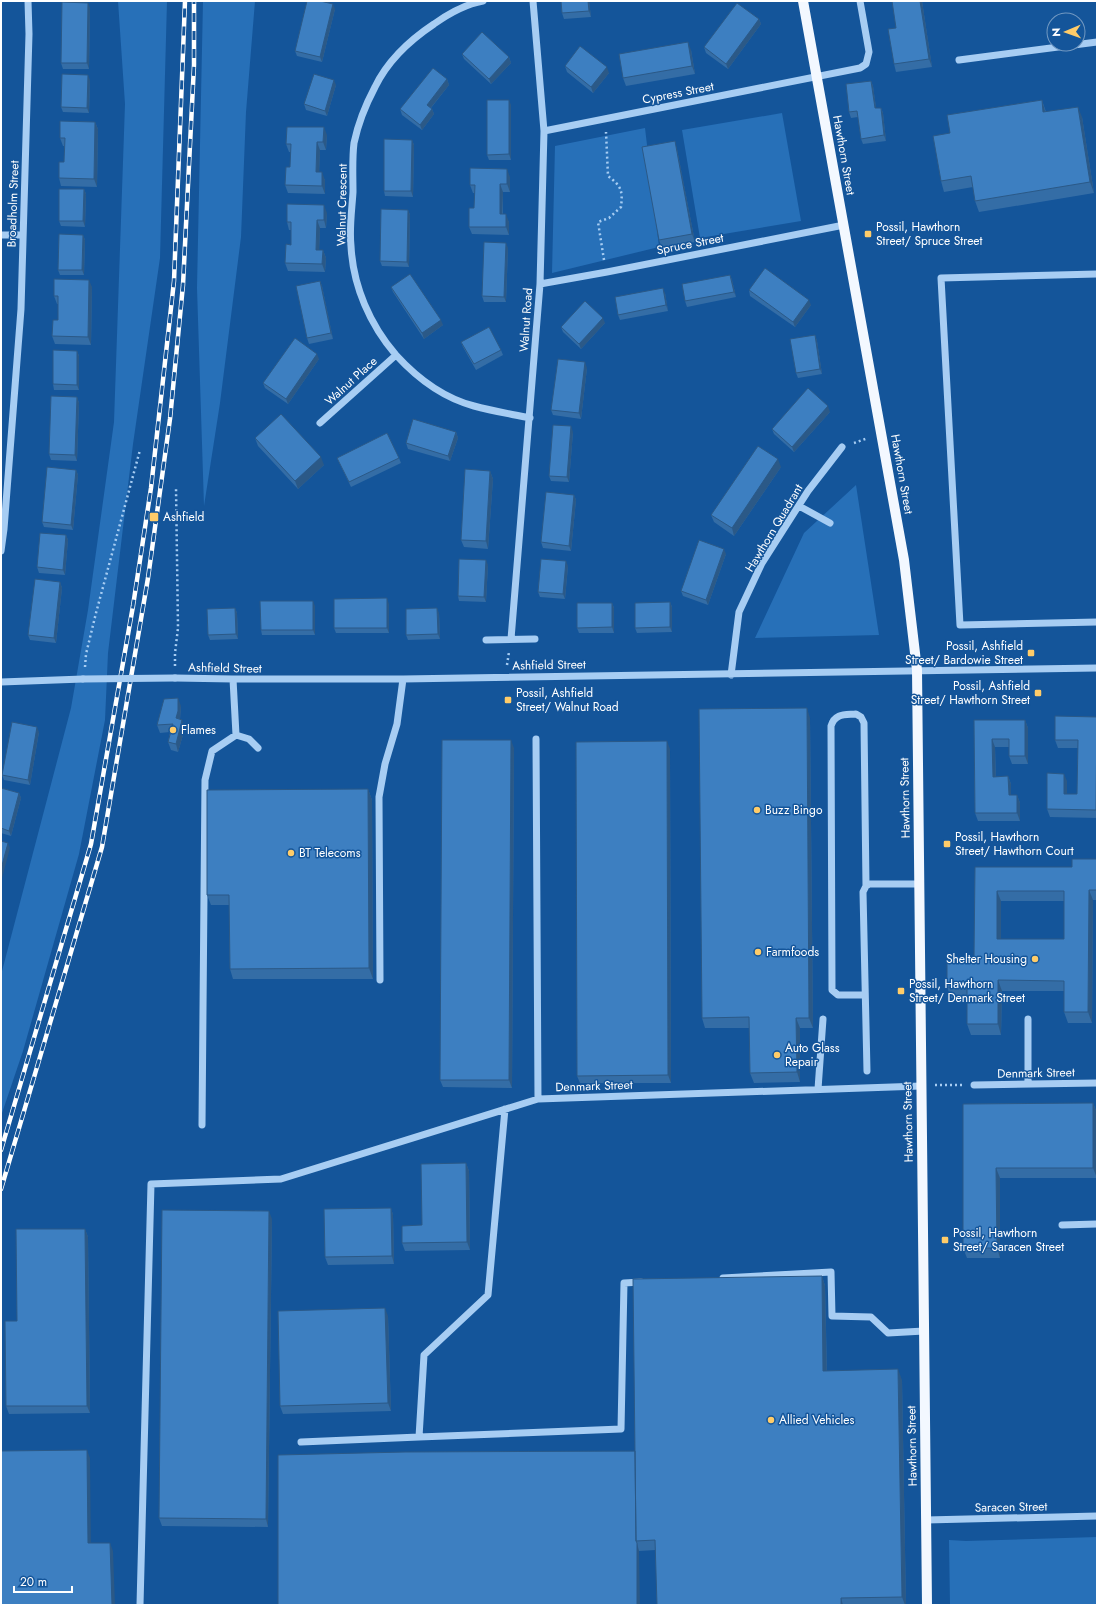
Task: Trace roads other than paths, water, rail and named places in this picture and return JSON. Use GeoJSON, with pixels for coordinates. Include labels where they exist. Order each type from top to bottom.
{"type":"FeatureCollection","features":[{"type":"Feature","properties":{"kind":"main road","name":"Hawthorn Street"},"geometry":{"type":"LineString","coordinates":[[803,1],[904,560],[917,670],[927,1605]]}},
{"type":"Feature","properties":{"kind":"street","name":"Broadholm Street"},"geometry":{"type":"LineString","coordinates":[[1,551],[20,324],[30,34],[28,1]]}},
{"type":"Feature","properties":{"kind":"street","name":"Walnut Crescent"},"geometry":{"type":"LineString","coordinates":[[483,1],[476,2],[446,16],[416,36],[391,61],[375,86],[354,144],[350,246],[356,282],[364,306],[380,334],[396,355],[423,380],[448,396],[473,406],[530,418]]}},
{"type":"Feature","properties":{"kind":"street","name":"Walnut Road"},"geometry":{"type":"LineString","coordinates":[[511,639],[540,284],[544,131],[533,1]]}},
{"type":"Feature","properties":{"kind":"street","name":"Cypress Street"},"geometry":{"type":"LineString","coordinates":[[544,131],[850,70],[866,64],[869,52],[860,1]]}},
{"type":"Feature","properties":{"kind":"street"},"geometry":{"type":"LineString","coordinates":[[959,60],[1097,42]]}},
{"type":"Feature","properties":{"kind":"street","name":"Spruce Street"},"geometry":{"type":"LineString","coordinates":[[540,284],[844,225]]}},
{"type":"Feature","properties":{"kind":"street"},"geometry":{"type":"LineString","coordinates":[[1,235],[23,235]]}},
{"type":"Feature","properties":{"kind":"street"},"geometry":{"type":"LineString","coordinates":[[1097,274],[941,278],[960,625],[1097,622]]}},
{"type":"Feature","properties":{"kind":"street","name":"Walnut Place"},"geometry":{"type":"LineString","coordinates":[[320,423],[396,355]]}},
{"type":"Feature","properties":{"kind":"street","name":"Hawthorn Quadrant"},"geometry":{"type":"LineString","coordinates":[[731,675],[739,612],[762,563],[808,491],[842,447]]}},
{"type":"Feature","properties":{"kind":"street"},"geometry":{"type":"LineString","coordinates":[[799,506],[830,523]]}},
{"type":"Feature","properties":{"kind":"street"},"geometry":{"type":"LineString","coordinates":[[486,640],[535,639]]}},
{"type":"Feature","properties":{"kind":"street","name":"Ashfield Street"},"geometry":{"type":"LineString","coordinates":[[1,682],[174,678],[403,679],[731,675],[917,670],[1097,668]]}},
{"type":"Feature","properties":{"kind":"street"},"geometry":{"type":"LineString","coordinates":[[233,679],[236,735]]}},
{"type":"Feature","properties":{"kind":"street"},"geometry":{"type":"LineString","coordinates":[[380,980],[379,797],[385,764],[397,724],[403,679]]}},
{"type":"Feature","properties":{"kind":"street"},"geometry":{"type":"LineString","coordinates":[[865,995],[838,995],[832,990],[832,726],[833,720],[836,717],[856,714],[861,717],[864,723],[866,886],[863,892],[867,1071]]}},
{"type":"Feature","properties":{"kind":"street"},"geometry":{"type":"LineString","coordinates":[[236,735],[249,739],[258,748]]}},
{"type":"Feature","properties":{"kind":"street"},"geometry":{"type":"LineString","coordinates":[[202,1125],[205,780],[212,751],[236,735]]}},
{"type":"Feature","properties":{"kind":"street"},"geometry":{"type":"LineString","coordinates":[[536,739],[538,1099]]}},
{"type":"Feature","properties":{"kind":"street"},"geometry":{"type":"LineString","coordinates":[[866,886],[869,884],[919,884]]}},
{"type":"Feature","properties":{"kind":"street"},"geometry":{"type":"LineString","coordinates":[[818,1089],[823,1018]]}},
{"type":"Feature","properties":{"kind":"street"},"geometry":{"type":"LineString","coordinates":[[1028,1019],[1028,1084]]}},
{"type":"Feature","properties":{"kind":"street","name":"Denmark Street"},"geometry":{"type":"LineString","coordinates":[[974,1085],[1097,1083]]}},
{"type":"Feature","properties":{"kind":"street","name":"Denmark Street"},"geometry":{"type":"LineString","coordinates":[[140,1605],[151,1184],[281,1179],[538,1099],[921,1086]]}},
{"type":"Feature","properties":{"kind":"street"},"geometry":{"type":"LineString","coordinates":[[419,1437],[424,1355],[488,1294],[504,1109]]}},
{"type":"Feature","properties":{"kind":"street"},"geometry":{"type":"LineString","coordinates":[[1062,1225],[1097,1224]]}},
{"type":"Feature","properties":{"kind":"street"},"geometry":{"type":"LineString","coordinates":[[712,1278],[831,1272],[832,1316],[871,1317],[888,1333],[924,1331]]}},
{"type":"Feature","properties":{"kind":"street"},"geometry":{"type":"LineString","coordinates":[[301,1442],[621,1429],[624,1283],[649,1282]]}},
{"type":"Feature","properties":{"kind":"street","name":"Saracen Street"},"geometry":{"type":"LineString","coordinates":[[926,1520],[1097,1516]]}},
{"type":"Feature","properties":{"kind":"railway"},"geometry":{"type":"LineString","coordinates":[[1,1150],[91,844],[133,606],[151,488],[174,281],[185,1]]}},
{"type":"Feature","properties":{"kind":"railway"},"geometry":{"type":"LineString","coordinates":[[1,1189],[102,847],[148,578],[170,419],[183,285],[194,65],[194,1]]}},
{"type":"Feature","properties":{"kind":"place","name":"Possil, Hawthorn Street/ Spruce Street"},"geometry":{"type":"Point","coordinates":[868,234]}},
{"type":"Feature","properties":{"kind":"place","name":"Ashfield"},"geometry":{"type":"Point","coordinates":[154,517]}},
{"type":"Feature","properties":{"kind":"place","name":"Possil, Ashfield Street/ Bardowie Street"},"geometry":{"type":"Point","coordinates":[1031,653]}},
{"type":"Feature","properties":{"kind":"place","name":"Possil, Ashfield Street/ Hawthorn Street"},"geometry":{"type":"Point","coordinates":[1038,693]}},
{"type":"Feature","properties":{"kind":"place","name":"Possil, Ashfield Street/ Walnut Road"},"geometry":{"type":"Point","coordinates":[508,700]}},
{"type":"Feature","properties":{"kind":"place","name":"Flames"},"geometry":{"type":"Point","coordinates":[173,730]}},
{"type":"Feature","properties":{"kind":"place","name":"Buzz Bingo"},"geometry":{"type":"Point","coordinates":[757,810]}},
{"type":"Feature","properties":{"kind":"place","name":"Possil, Hawthorn Street/ Hawthorn Court"},"geometry":{"type":"Point","coordinates":[947,844]}},
{"type":"Feature","properties":{"kind":"place","name":"BT Telecoms"},"geometry":{"type":"Point","coordinates":[291,853]}},
{"type":"Feature","properties":{"kind":"place","name":"Farmfoods"},"geometry":{"type":"Point","coordinates":[758,952]}},
{"type":"Feature","properties":{"kind":"place","name":"Shelter Housing"},"geometry":{"type":"Point","coordinates":[1035,959]}},
{"type":"Feature","properties":{"kind":"place","name":"Possil, Hawthorn Street/ Denmark Street"},"geometry":{"type":"Point","coordinates":[901,991]}},
{"type":"Feature","properties":{"kind":"place","name":"Auto Glass Repair"},"geometry":{"type":"Point","coordinates":[777,1055]}},
{"type":"Feature","properties":{"kind":"place","name":"Possil, Hawthorn Street/ Saracen Street"},"geometry":{"type":"Point","coordinates":[945,1240]}},
{"type":"Feature","properties":{"kind":"place","name":"Allied Vehicles"},"geometry":{"type":"Point","coordinates":[771,1420]}}]}
